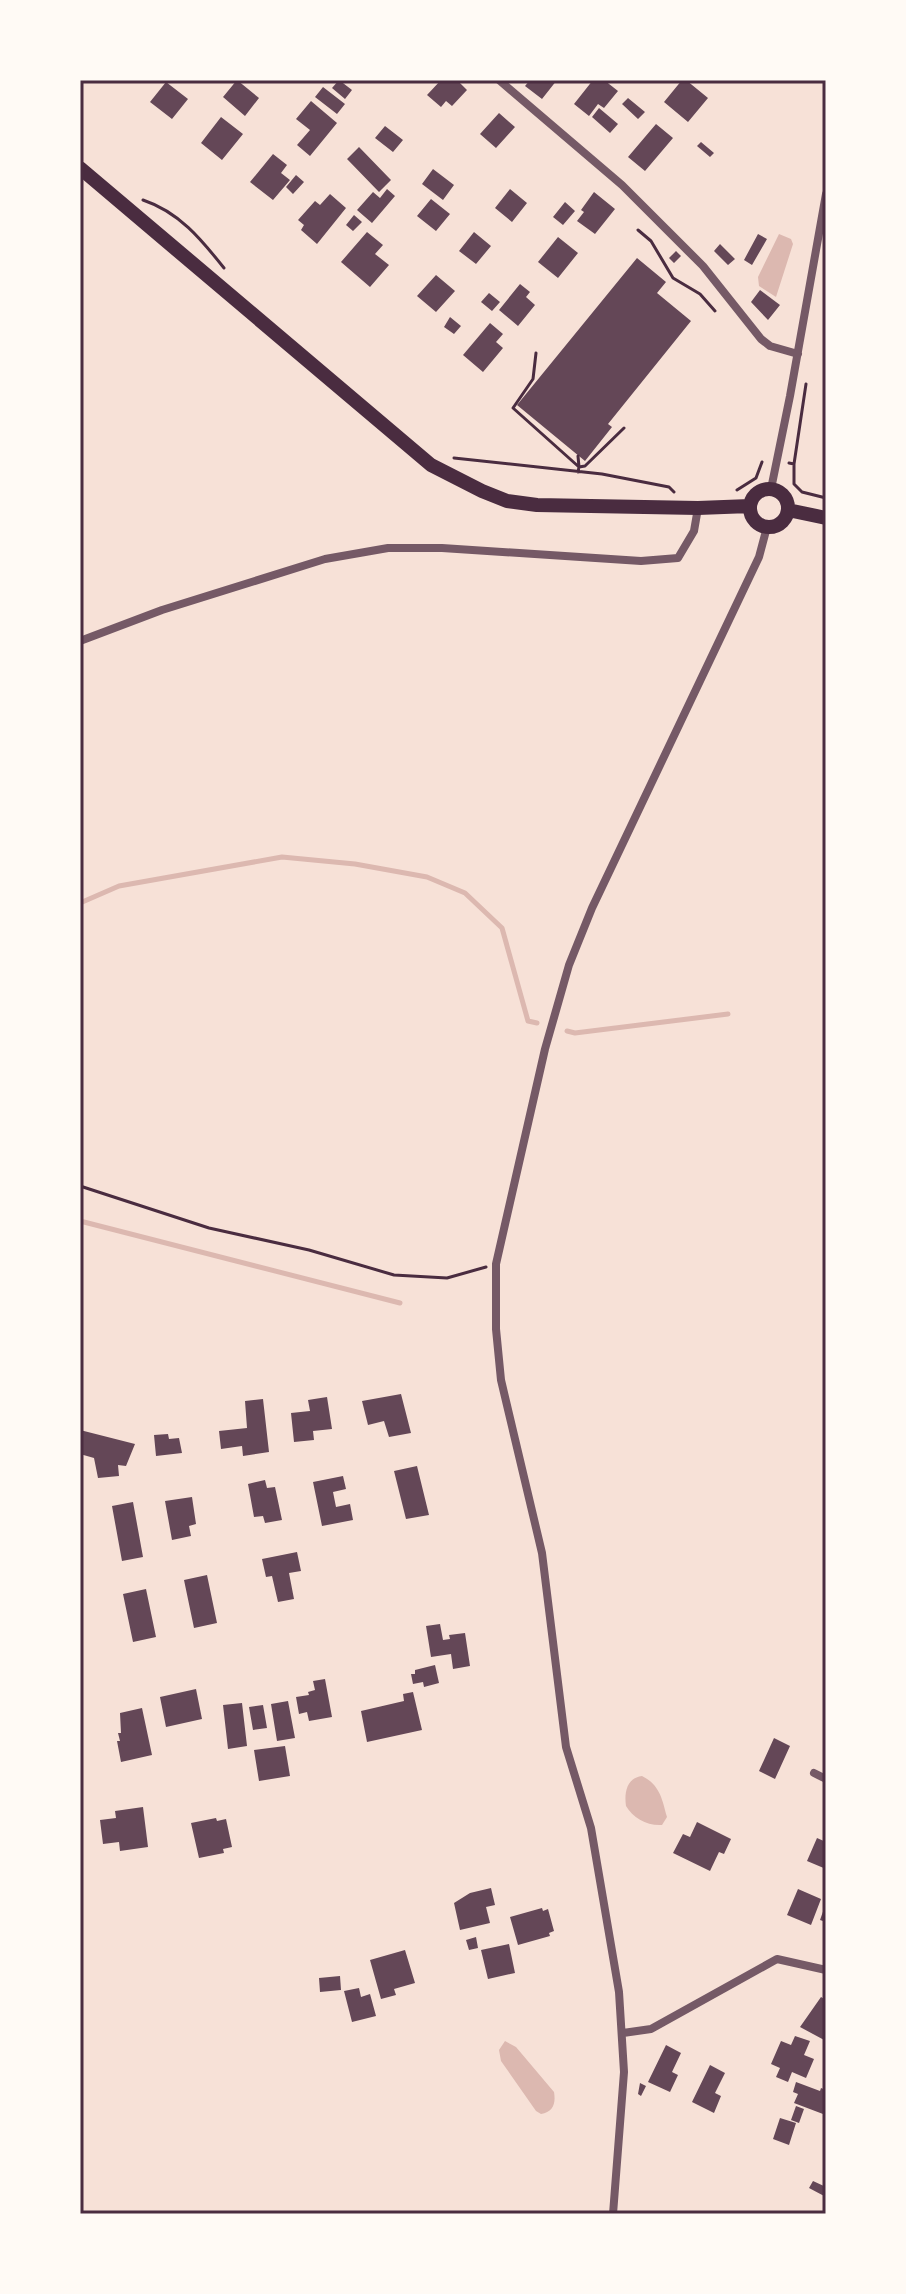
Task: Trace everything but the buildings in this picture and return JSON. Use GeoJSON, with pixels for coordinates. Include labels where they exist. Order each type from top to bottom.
{"type":"FeatureCollection","features":[{"type":"Feature","properties":{"kind":"main road"},"geometry":{"type":"LineString","coordinates":[[80,168],[422,457],[457,480],[507,501],[537,505],[750,506]]}},
{"type":"Feature","properties":{"kind":"main road"},"geometry":{"type":"LineString","coordinates":[[771,489],[785,497],[788,510],[782,521],[767,527],[753,518],[750,506],[755,494],[771,489]]}},
{"type":"Feature","properties":{"kind":"main road"},"geometry":{"type":"LineString","coordinates":[[788,510],[826,518]]}},
{"type":"Feature","properties":{"kind":"street"},"geometry":{"type":"LineString","coordinates":[[499,80],[622,185],[703,266],[761,339],[774,348],[798,354]]}},
{"type":"Feature","properties":{"kind":"street"},"geometry":{"type":"LineString","coordinates":[[771,489],[826,194]]}},
{"type":"Feature","properties":{"kind":"street"},"geometry":{"type":"LineString","coordinates":[[80,641],[162,610],[325,559],[388,548],[442,548],[641,561],[678,558],[694,531],[698,508]]}},
{"type":"Feature","properties":{"kind":"street"},"geometry":{"type":"LineString","coordinates":[[613,2214],[623,2108],[623,2033],[619,1992],[591,1828],[566,1747],[542,1553],[501,1380],[496,1329],[496,1264],[545,1049],[569,965],[592,908],[759,557],[767,527]]}},
{"type":"Feature","properties":{"kind":"street"},"geometry":{"type":"LineString","coordinates":[[814,1773],[826,1779]]}},
{"type":"Feature","properties":{"kind":"street"},"geometry":{"type":"LineString","coordinates":[[623,2033],[651,2029],[777,1959],[826,1970]]}},
{"type":"Feature","properties":{"kind":"path"},"geometry":{"type":"LineString","coordinates":[[135,198],[165,208],[203,241],[229,275]]}},
{"type":"Feature","properties":{"kind":"path"},"geometry":{"type":"LineString","coordinates":[[638,230],[651,241],[673,278],[700,294],[715,311]]}},
{"type":"Feature","properties":{"kind":"path"},"geometry":{"type":"LineString","coordinates":[[536,353],[533,379],[513,408],[579,469]]}},
{"type":"Feature","properties":{"kind":"path"},"geometry":{"type":"LineString","coordinates":[[579,469],[624,428]]}},
{"type":"Feature","properties":{"kind":"path"},"geometry":{"type":"LineString","coordinates":[[578,456],[579,469]]}},
{"type":"Feature","properties":{"kind":"path"},"geometry":{"type":"LineString","coordinates":[[442,457],[579,469],[669,487],[680,499]]}},
{"type":"Feature","properties":{"kind":"path"},"geometry":{"type":"LineString","coordinates":[[729,492],[750,483],[763,461],[777,461],[794,464],[794,484],[802,492],[826,498]]}},
{"type":"Feature","properties":{"kind":"path"},"geometry":{"type":"LineString","coordinates":[[80,1186],[149,1211],[309,1250],[394,1275],[447,1278],[496,1264]]}},
{"type":"Feature","properties":{"kind":"shaded area"},"geometry":{"type":"Polygon","coordinates":[[[779,234],[791,239],[793,244],[776,297],[759,286],[758,277],[779,234]]]}},
{"type":"Feature","properties":{"kind":"shaded area"},"geometry":{"type":"Polygon","coordinates":[[[642,1776],[657,1788],[662,1798],[667,1817],[662,1825],[641,1820],[626,1806],[628,1786],[642,1776]]]}},
{"type":"Feature","properties":{"kind":"shaded area"},"geometry":{"type":"Polygon","coordinates":[[[505,2041],[516,2047],[554,2092],[554,2104],[548,2111],[541,2114],[536,2111],[501,2061],[499,2050],[505,2041]]]}},
{"type":"Feature","properties":{"kind":"waterway"},"geometry":{"type":"LineString","coordinates":[[80,903],[119,886],[282,857],[355,864],[427,877],[465,893],[502,928],[528,1021],[537,1023]]}},
{"type":"Feature","properties":{"kind":"waterway"},"geometry":{"type":"LineString","coordinates":[[567,1031],[575,1033],[728,1014]]}},
{"type":"Feature","properties":{"kind":"waterway"},"geometry":{"type":"LineString","coordinates":[[80,1221],[400,1303]]}}]}
